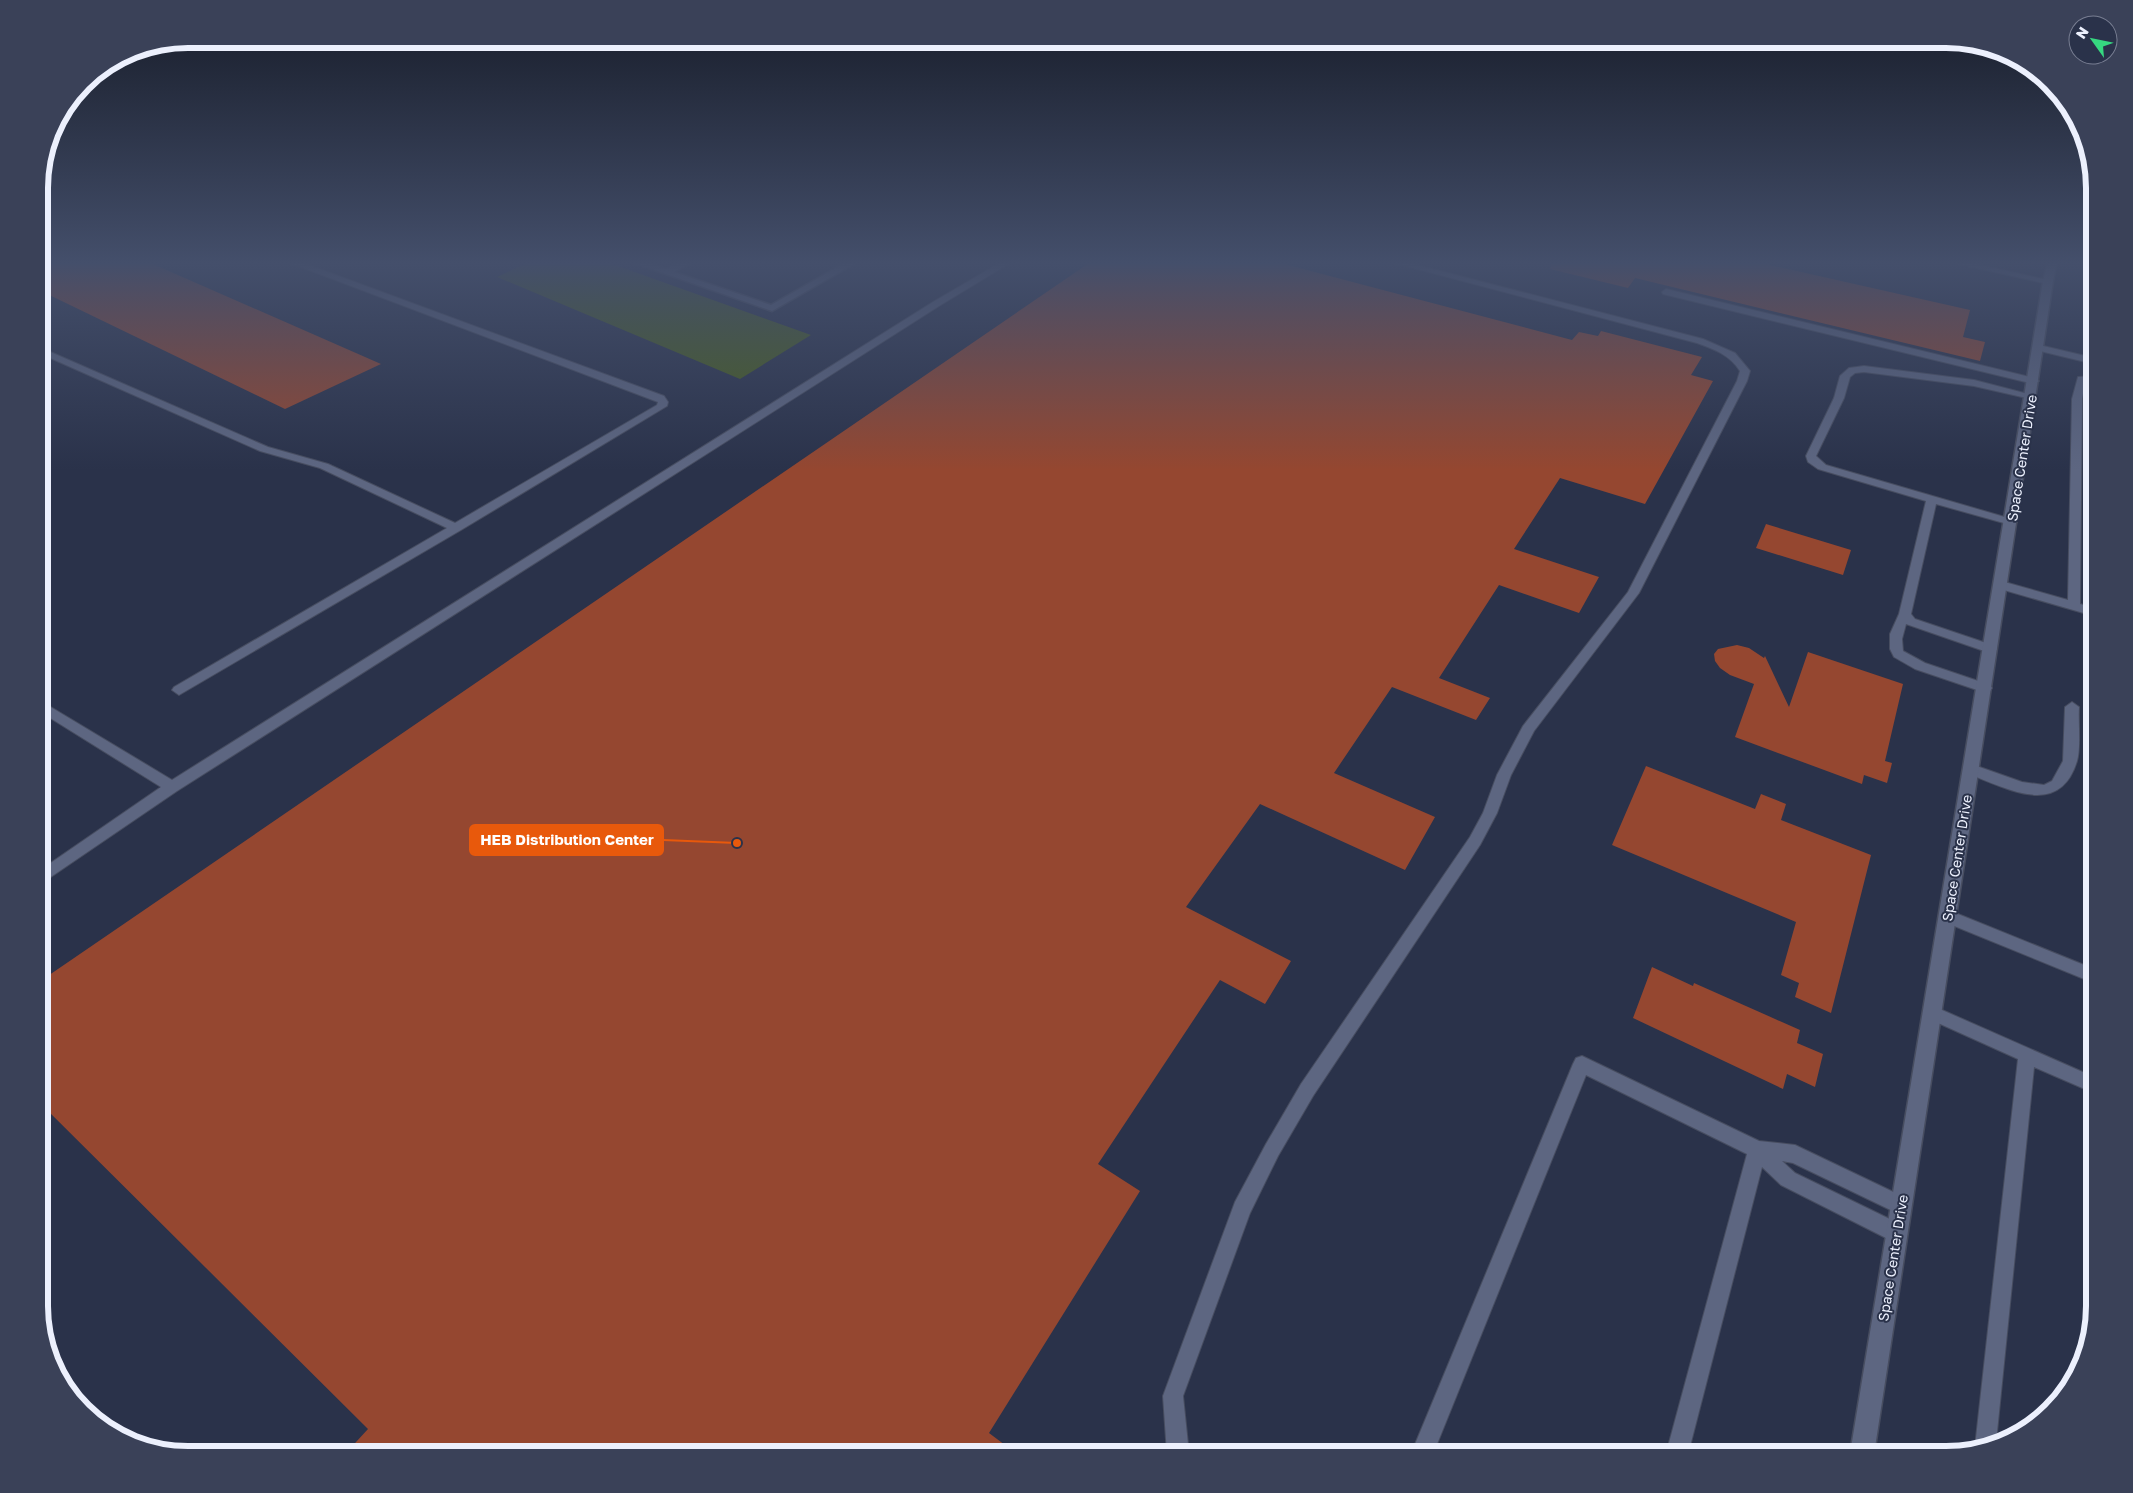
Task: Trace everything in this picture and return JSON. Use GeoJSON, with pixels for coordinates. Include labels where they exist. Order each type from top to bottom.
{"type":"FeatureCollection","features":[{"type":"Feature","properties":{"kind":"street","name":"Space Center Drive"},"geometry":{"type":"LineString","coordinates":[[1863,1446],[2041,331]]}},
{"type":"Feature","properties":{"kind":"lane"},"geometry":{"type":"LineString","coordinates":[[179,690],[662,406],[661,398],[478,331]]}},
{"type":"Feature","properties":{"kind":"lane"},"geometry":{"type":"LineString","coordinates":[[48,872],[172,787],[894,331]]}},
{"type":"Feature","properties":{"kind":"lane"},"geometry":{"type":"LineString","coordinates":[[1177,1446],[1173,1396],[1242,1209],[1272,1150],[1307,1090],[1475,841],[1490,813],[1504,775],[1528,729],[1633,593],[1742,381],[1745,371],[1740,362],[1729,353],[1700,341],[1660,331]]}},
{"type":"Feature","properties":{"kind":"lane"},"geometry":{"type":"LineString","coordinates":[[1814,331],[2033,388]]}},
{"type":"Feature","properties":{"kind":"lane"},"geometry":{"type":"LineString","coordinates":[[2039,348],[2086,359]]}},
{"type":"Feature","properties":{"kind":"lane"},"geometry":{"type":"LineString","coordinates":[[48,354],[264,449],[324,466],[457,528]]}},
{"type":"Feature","properties":{"kind":"lane"},"geometry":{"type":"LineString","coordinates":[[2011,522],[1822,467],[1812,460],[1813,448],[1839,398],[1845,376],[1852,370],[1885,371],[1974,383],[2033,388]]}},
{"type":"Feature","properties":{"kind":"lane"},"geometry":{"type":"LineString","coordinates":[[2074,606],[2077,399],[2081,379],[2086,379]]}},
{"type":"Feature","properties":{"kind":"lane"},"geometry":{"type":"LineString","coordinates":[[1932,499],[1905,614],[1896,631],[1898,654],[1920,666],[1985,688]]}},
{"type":"Feature","properties":{"kind":"lane"},"geometry":{"type":"LineString","coordinates":[[2001,585],[2086,610]]}},
{"type":"Feature","properties":{"kind":"lane"},"geometry":{"type":"LineString","coordinates":[[1905,614],[1911,622],[1991,648]]}},
{"type":"Feature","properties":{"kind":"lane"},"geometry":{"type":"LineString","coordinates":[[1971,769],[2021,787],[2045,792],[2057,785],[2070,761],[2072,707]]}},
{"type":"Feature","properties":{"kind":"lane"},"geometry":{"type":"LineString","coordinates":[[48,711],[172,787]]}},
{"type":"Feature","properties":{"kind":"lane"},"geometry":{"type":"LineString","coordinates":[[1948,916],[2086,973]]}},
{"type":"Feature","properties":{"kind":"lane"},"geometry":{"type":"LineString","coordinates":[[1932,1013],[2086,1081]]}},
{"type":"Feature","properties":{"kind":"lane"},"geometry":{"type":"LineString","coordinates":[[1986,1440],[2027,1055]]}},
{"type":"Feature","properties":{"kind":"lane"},"geometry":{"type":"LineString","coordinates":[[1425,1446],[1582,1064],[1757,1150],[1788,1179],[1898,1233]]}},
{"type":"Feature","properties":{"kind":"lane"},"geometry":{"type":"LineString","coordinates":[[1757,1150],[1795,1154],[1901,1206]]}},
{"type":"Feature","properties":{"kind":"lane"},"geometry":{"type":"LineString","coordinates":[[1679,1446],[1757,1150]]}},
{"type":"Feature","properties":{"kind":"green space"},"geometry":{"type":"Polygon","coordinates":[[[625,331],[799,331],[811,335],[740,379],[625,331]]]}},
{"type":"Feature","properties":{"kind":"building"},"geometry":{"type":"Polygon","coordinates":[[[123,331],[305,331],[381,364],[285,409],[123,331]]]}},
{"type":"Feature","properties":{"kind":"building"},"geometry":{"type":"Polygon","coordinates":[[[990,331],[1537,331],[1572,340],[1579,332],[1598,336],[1601,331],[1702,357],[1691,375],[1713,381],[1645,504],[1560,478],[1514,549],[1599,577],[1579,613],[1499,585],[1439,678],[1490,698],[1476,720],[1392,687],[1334,773],[1435,817],[1405,870],[1260,804],[1186,907],[1291,961],[1265,1004],[1220,980],[1098,1164],[1140,1191],[989,1433],[1006,1446],[352,1446],[368,1429],[48,1111],[48,976],[990,331]]]}},
{"type":"Feature","properties":{"kind":"building"},"geometry":{"type":"Polygon","coordinates":[[[1854,331],[1965,331],[1963,337],[1985,342],[1980,361],[1854,331]]]}},
{"type":"Feature","properties":{"kind":"building"},"geometry":{"type":"Polygon","coordinates":[[[1766,524],[1851,550],[1843,575],[1756,548],[1766,524]]]}},
{"type":"Feature","properties":{"kind":"building"},"geometry":{"type":"Polygon","coordinates":[[[1737,645],[1749,648],[1764,658],[1765,656],[1789,707],[1808,652],[1903,684],[1885,761],[1892,763],[1887,783],[1864,775],[1862,784],[1735,737],[1754,684],[1730,675],[1720,668],[1715,661],[1714,654],[1718,649],[1737,645]]]}},
{"type":"Feature","properties":{"kind":"building"},"geometry":{"type":"Polygon","coordinates":[[[1646,766],[1755,809],[1761,794],[1786,804],[1781,820],[1871,855],[1831,1013],[1795,997],[1799,983],[1781,975],[1796,922],[1612,845],[1646,766]]]}},
{"type":"Feature","properties":{"kind":"building"},"geometry":{"type":"Polygon","coordinates":[[[1652,967],[1693,986],[1694,983],[1800,1030],[1797,1043],[1823,1054],[1815,1087],[1787,1074],[1783,1089],[1633,1018],[1652,967]]]}},
{"type":"Feature","properties":{"kind":"place","name":"HEB Distribution Center"},"geometry":{"type":"Point","coordinates":[737,843]}}]}
